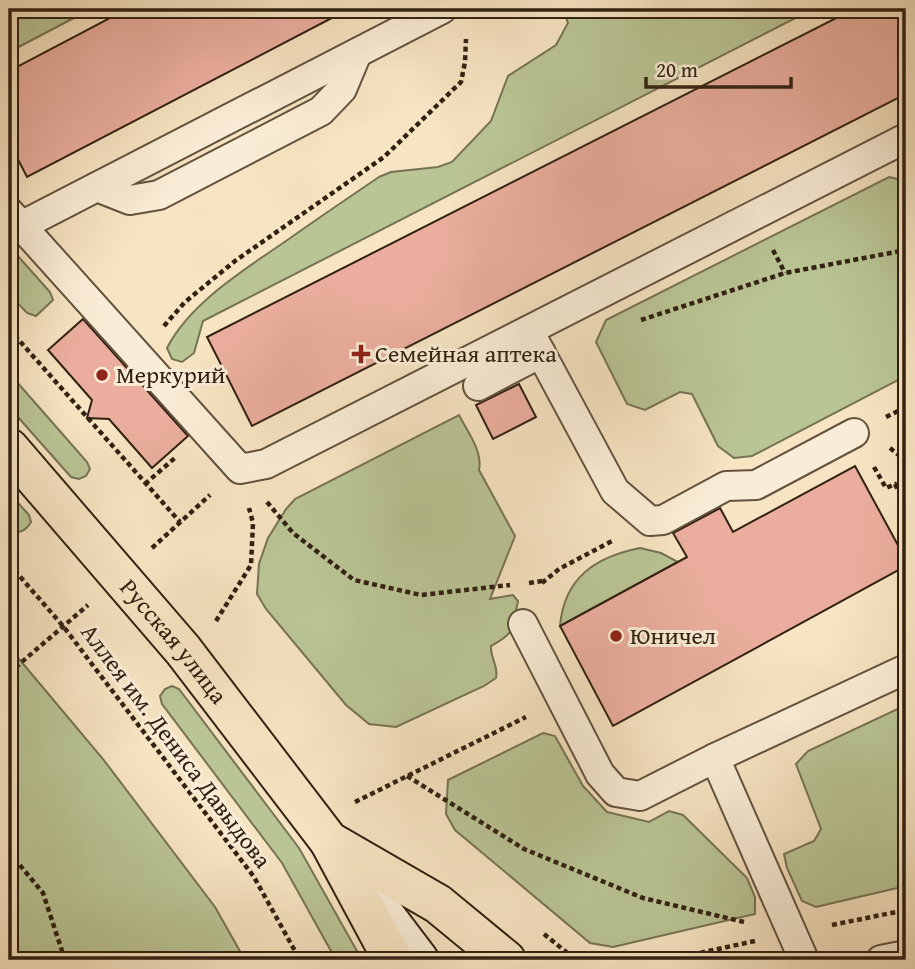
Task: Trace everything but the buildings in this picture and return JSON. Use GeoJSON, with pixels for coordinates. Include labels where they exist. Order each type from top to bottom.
{"type":"FeatureCollection","features":[{"type":"Feature","properties":{"kind":"main road","name":"Русская улица"},"geometry":{"type":"LineString","coordinates":[[9,448],[183,650],[419,960]]}},
{"type":"Feature","properties":{"kind":"main road","name":"Русская улица"},"geometry":{"type":"LineString","coordinates":[[329,841],[438,904],[506,960]]}},
{"type":"Feature","properties":{"kind":"main road"},"geometry":{"type":"LineString","coordinates":[[329,841],[393,960]]}},
{"type":"Feature","properties":{"kind":"lane"},"geometry":{"type":"LineString","coordinates":[[442,9],[97,187],[15,219],[240,469],[266,464],[535,342],[906,138]]}},
{"type":"Feature","properties":{"kind":"lane"},"geometry":{"type":"LineString","coordinates":[[478,386],[535,342]]}},
{"type":"Feature","properties":{"kind":"lane"},"geometry":{"type":"LineString","coordinates":[[535,342],[615,491],[650,521],[663,520],[726,486],[756,485],[854,433]]}},
{"type":"Feature","properties":{"kind":"lane"},"geometry":{"type":"LineString","coordinates":[[523,624],[600,774],[616,792],[640,796],[906,669]]}},
{"type":"Feature","properties":{"kind":"lane"},"geometry":{"type":"LineString","coordinates":[[715,758],[804,960]]}},
{"type":"Feature","properties":{"kind":"lane"},"geometry":{"type":"LineString","coordinates":[[881,960],[906,955]]}},
{"type":"Feature","properties":{"kind":"path"},"geometry":{"type":"LineString","coordinates":[[137,355],[185,302],[235,261],[384,157],[461,82],[466,30]]}},
{"type":"Feature","properties":{"kind":"path"},"geometry":{"type":"LineString","coordinates":[[631,323],[785,273],[906,250]]}},
{"type":"Feature","properties":{"kind":"path"},"geometry":{"type":"LineString","coordinates":[[9,329],[180,522]]}},
{"type":"Feature","properties":{"kind":"path"},"geometry":{"type":"LineString","coordinates":[[895,413],[906,407]]}},
{"type":"Feature","properties":{"kind":"path"},"geometry":{"type":"LineString","coordinates":[[854,433],[886,488],[895,484],[906,506]]}},
{"type":"Feature","properties":{"kind":"path"},"geometry":{"type":"LineString","coordinates":[[240,469],[293,533],[354,580],[421,595],[495,587]]}},
{"type":"Feature","properties":{"kind":"path"},"geometry":{"type":"LineString","coordinates":[[208,613],[215,623],[251,565],[253,523],[240,469]]}},
{"type":"Feature","properties":{"kind":"path"},"geometry":{"type":"LineString","coordinates":[[145,484],[160,471]]}},
{"type":"Feature","properties":{"kind":"path"},"geometry":{"type":"LineString","coordinates":[[523,624],[528,602],[543,581],[650,521]]}},
{"type":"Feature","properties":{"kind":"path"},"geometry":{"type":"LineString","coordinates":[[906,521],[903,522],[906,528]]}},
{"type":"Feature","properties":{"kind":"path"},"geometry":{"type":"LineString","coordinates":[[154,545],[162,555]]}},
{"type":"Feature","properties":{"kind":"path","name":"Аллея им. Дениса Давыдова"},"geometry":{"type":"LineString","coordinates":[[9,564],[63,626],[254,877],[300,960]]}},
{"type":"Feature","properties":{"kind":"path"},"geometry":{"type":"LineString","coordinates":[[9,673],[63,626]]}},
{"type":"Feature","properties":{"kind":"path"},"geometry":{"type":"LineString","coordinates":[[354,802],[561,699]]}},
{"type":"Feature","properties":{"kind":"path"},"geometry":{"type":"LineString","coordinates":[[407,776],[524,849],[643,898],[792,933]]}},
{"type":"Feature","properties":{"kind":"path"},"geometry":{"type":"LineString","coordinates":[[346,792],[354,802],[366,809]]}},
{"type":"Feature","properties":{"kind":"path"},"geometry":{"type":"LineString","coordinates":[[9,852],[43,893],[65,960]]}},
{"type":"Feature","properties":{"kind":"path"},"geometry":{"type":"LineString","coordinates":[[543,934],[576,960]]}},
{"type":"Feature","properties":{"kind":"green space"},"geometry":{"type":"Polygon","coordinates":[[[9,9],[91,9],[9,52],[9,9]]]}},
{"type":"Feature","properties":{"kind":"green space"},"geometry":{"type":"Polygon","coordinates":[[[563,9],[813,9],[203,321],[194,353],[182,362],[172,359],[167,348],[190,316],[220,288],[253,263],[379,177],[391,172],[438,167],[452,162],[491,121],[508,76],[556,45],[568,23],[563,9]]]}},
{"type":"Feature","properties":{"kind":"green space"},"geometry":{"type":"Polygon","coordinates":[[[889,177],[906,181],[906,376],[752,456],[734,458],[718,446],[692,394],[680,392],[645,410],[627,404],[596,342],[606,320],[889,177]]]}},
{"type":"Feature","properties":{"kind":"green space"},"geometry":{"type":"Polygon","coordinates":[[[9,246],[50,292],[53,300],[36,316],[27,313],[9,294],[9,246]]]}},
{"type":"Feature","properties":{"kind":"green space"},"geometry":{"type":"Polygon","coordinates":[[[9,373],[87,462],[90,469],[86,476],[79,479],[71,477],[9,407],[9,373]]]}},
{"type":"Feature","properties":{"kind":"green space"},"geometry":{"type":"Polygon","coordinates":[[[459,415],[477,448],[479,470],[515,536],[490,599],[513,595],[518,601],[514,623],[505,637],[491,646],[496,678],[396,727],[369,724],[346,705],[266,609],[257,594],[259,564],[268,538],[295,499],[459,415]]]}},
{"type":"Feature","properties":{"kind":"green space"},"geometry":{"type":"Polygon","coordinates":[[[9,493],[29,515],[31,522],[21,531],[9,527],[9,493]]]}},
{"type":"Feature","properties":{"kind":"green space"},"geometry":{"type":"Polygon","coordinates":[[[640,548],[661,553],[678,562],[560,626],[568,595],[585,572],[609,557],[640,548]]]}},
{"type":"Feature","properties":{"kind":"green space"},"geometry":{"type":"Polygon","coordinates":[[[9,647],[103,759],[215,907],[245,960],[9,960],[9,647]]]}},
{"type":"Feature","properties":{"kind":"green space"},"geometry":{"type":"Polygon","coordinates":[[[172,686],[179,689],[299,848],[362,960],[336,960],[282,863],[162,704],[160,696],[165,689],[172,686]]]}},
{"type":"Feature","properties":{"kind":"green space"},"geometry":{"type":"Polygon","coordinates":[[[906,705],[906,886],[816,907],[802,901],[787,868],[784,854],[814,841],[821,829],[796,764],[808,751],[906,705]]]}},
{"type":"Feature","properties":{"kind":"green space"},"geometry":{"type":"Polygon","coordinates":[[[543,733],[555,736],[583,786],[607,812],[649,822],[669,811],[683,815],[747,878],[755,897],[755,914],[613,947],[590,943],[455,830],[446,814],[448,780],[543,733]]]}},
{"type":"Feature","properties":{"kind":"place","name":"Семейная аптека"},"geometry":{"type":"Point","coordinates":[361,354]}},
{"type":"Feature","properties":{"kind":"place","name":"Меркурий"},"geometry":{"type":"Point","coordinates":[102,375]}},
{"type":"Feature","properties":{"kind":"place","name":"Юничел"},"geometry":{"type":"Point","coordinates":[616,636]}}]}
